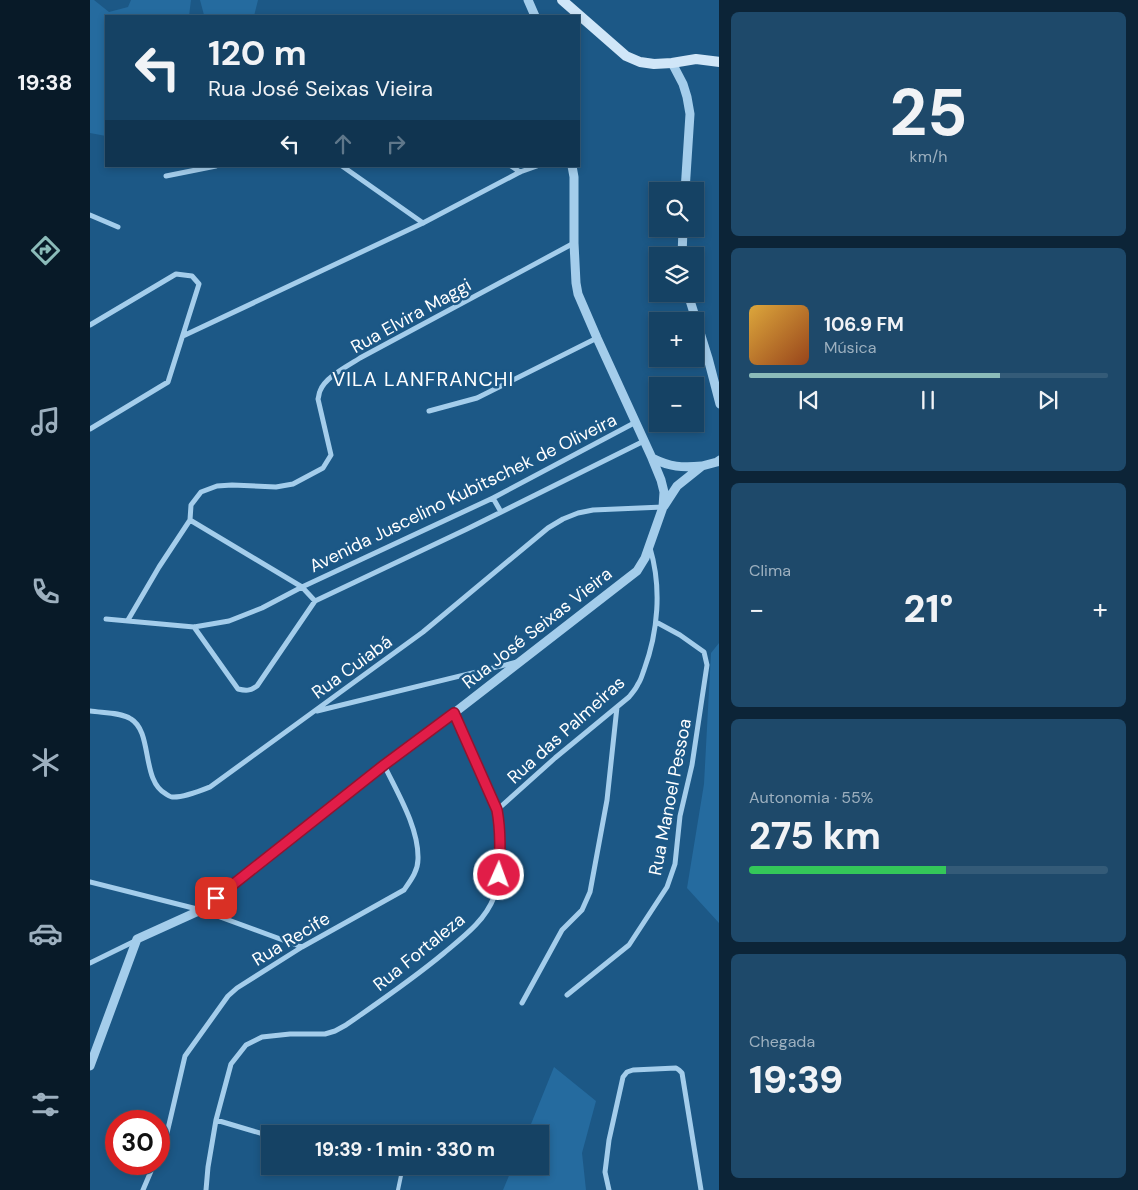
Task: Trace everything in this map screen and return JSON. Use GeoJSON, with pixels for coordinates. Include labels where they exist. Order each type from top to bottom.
{"type":"FeatureCollection","features":[{"type":"Feature","properties":{"kind":"main road"},"geometry":{"type":"LineString","coordinates":[[562,0],[579,15]]}},
{"type":"Feature","properties":{"kind":"main road"},"geometry":{"type":"LineString","coordinates":[[580,16],[626,56],[640,62],[654,64],[696,59],[719,62]]}},
{"type":"Feature","properties":{"kind":"street"},"geometry":{"type":"LineString","coordinates":[[528,0],[535,15]]}},
{"type":"Feature","properties":{"kind":"street"},"geometry":{"type":"LineString","coordinates":[[672,63],[683,84],[690,114],[686,182]]}},
{"type":"Feature","properties":{"kind":"street"},"geometry":{"type":"LineString","coordinates":[[166,176],[211,167]]}},
{"type":"Feature","properties":{"kind":"street"},"geometry":{"type":"LineString","coordinates":[[343,167],[423,223]]}},
{"type":"Feature","properties":{"kind":"street"},"geometry":{"type":"LineString","coordinates":[[512,167],[520,172]]}},
{"type":"Feature","properties":{"kind":"street"},"geometry":{"type":"LineString","coordinates":[[183,336],[423,223],[520,172],[534,167]]}},
{"type":"Feature","properties":{"kind":"street"},"geometry":{"type":"LineString","coordinates":[[572,167],[574,177],[574,243],[578,294],[661,480],[664,492],[663,506]]}},
{"type":"Feature","properties":{"kind":"street"},"geometry":{"type":"LineString","coordinates":[[90,215],[118,227]]}},
{"type":"Feature","properties":{"kind":"street","name":"Rua Elvira Maggi"},"geometry":{"type":"LineString","coordinates":[[128,620],[159,567],[190,520],[192,505],[201,492],[216,486],[276,486],[293,484],[323,468],[331,455],[318,399],[320,390],[326,382],[360,358],[574,243]]}},
{"type":"Feature","properties":{"kind":"street"},"geometry":{"type":"LineString","coordinates":[[90,325],[176,274],[192,276],[199,284],[168,382],[90,429]]}},
{"type":"Feature","properties":{"kind":"street"},"geometry":{"type":"LineString","coordinates":[[690,302],[708,358],[719,404]]}},
{"type":"Feature","properties":{"kind":"street"},"geometry":{"type":"LineString","coordinates":[[429,411],[477,398],[597,338]]}},
{"type":"Feature","properties":{"kind":"street","name":"Avenida Juscelino Kubitschek de Oliveira"},"geometry":{"type":"LineString","coordinates":[[302,587],[493,498],[636,422]]}},
{"type":"Feature","properties":{"kind":"street","name":"Avenida Juscelino Kubitschek de Oliveira"},"geometry":{"type":"LineString","coordinates":[[194,627],[238,689],[251,690],[257,686],[315,601],[644,441]]}},
{"type":"Feature","properties":{"kind":"street"},"geometry":{"type":"LineString","coordinates":[[652,458],[664,464],[686,468],[702,466],[719,460]]}},
{"type":"Feature","properties":{"kind":"street"},"geometry":{"type":"LineString","coordinates":[[663,506],[677,486],[702,466]]}},
{"type":"Feature","properties":{"kind":"street"},"geometry":{"type":"LineString","coordinates":[[493,498],[501,512]]}},
{"type":"Feature","properties":{"kind":"street","name":"Rua José Seixas Vieira"},"geometry":{"type":"LineString","coordinates":[[90,963],[201,910],[384,765],[454,713],[637,570],[645,558],[663,506]]}},
{"type":"Feature","properties":{"kind":"street","name":"Rua Cuiabá"},"geometry":{"type":"LineString","coordinates":[[90,711],[119,715],[133,720],[141,730],[152,778],[160,791],[172,797],[210,788],[423,632],[534,539],[556,524],[578,513],[593,510],[663,506]]}},
{"type":"Feature","properties":{"kind":"street","name":"Avenida Juscelino Kubitschek de Oliveira"},"geometry":{"type":"LineString","coordinates":[[190,520],[302,587],[315,601]]}},
{"type":"Feature","properties":{"kind":"street","name":"Rua das Palmeiras"},"geometry":{"type":"LineString","coordinates":[[497,810],[554,758],[629,697],[638,684],[654,639],[656,622],[657,581],[649,547]]}},
{"type":"Feature","properties":{"kind":"street"},"geometry":{"type":"LineString","coordinates":[[106,618],[194,627],[229,622],[262,608],[302,587]]}},
{"type":"Feature","properties":{"kind":"street","name":"Rua Manoel Pessoa"},"geometry":{"type":"LineString","coordinates":[[567,995],[628,945],[667,887],[675,864],[680,816],[692,765],[707,665],[704,652],[680,635],[656,622]]}},
{"type":"Feature","properties":{"kind":"street"},"geometry":{"type":"LineString","coordinates":[[314,712],[520,661]]}},
{"type":"Feature","properties":{"kind":"street"},"geometry":{"type":"LineString","coordinates":[[522,1003],[562,930],[582,910],[590,892],[608,800],[617,707]]}},
{"type":"Feature","properties":{"kind":"street","name":"Rua Fortaleza"},"geometry":{"type":"LineString","coordinates":[[206,1190],[216,1120],[231,1064],[246,1045],[262,1037],[290,1034],[325,1034],[346,1025],[419,974],[468,933],[488,910],[494,897],[499,875],[500,826],[497,810],[454,713]]}},
{"type":"Feature","properties":{"kind":"street","name":"Rua Recife"},"geometry":{"type":"LineString","coordinates":[[170,1120],[185,1056],[228,996],[237,988],[302,947],[404,890],[414,876],[418,860],[417,843],[399,794],[384,765]]}},
{"type":"Feature","properties":{"kind":"street"},"geometry":{"type":"LineString","coordinates":[[90,882],[201,910],[302,947]]}},
{"type":"Feature","properties":{"kind":"street"},"geometry":{"type":"LineString","coordinates":[[90,1066],[137,939]]}},
{"type":"Feature","properties":{"kind":"street"},"geometry":{"type":"LineString","coordinates":[[609,1190],[605,1172],[609,1140],[623,1077],[627,1072],[633,1070],[676,1068],[682,1073],[702,1190]]}},
{"type":"Feature","properties":{"kind":"street"},"geometry":{"type":"LineString","coordinates":[[216,1120],[261,1133]]}},
{"type":"Feature","properties":{"kind":"street"},"geometry":{"type":"LineString","coordinates":[[143,1190],[149,1175]]}},
{"type":"Feature","properties":{"kind":"lane"},"geometry":{"type":"LineString","coordinates":[[398,1190],[401,1175]]}},
{"type":"Feature","properties":{"kind":"shaded area"},"geometry":{"type":"Polygon","coordinates":[[[90,0],[94,0],[109,12],[128,7],[131,0],[191,0],[189,15],[105,15],[105,136],[90,133],[90,0]]]}},
{"type":"Feature","properties":{"kind":"shaded area"},"geometry":{"type":"Polygon","coordinates":[[[200,0],[258,0],[254,15],[204,15],[200,0]]]}},
{"type":"Feature","properties":{"kind":"shaded area"},"geometry":{"type":"Polygon","coordinates":[[[719,643],[719,923],[687,888],[704,784],[711,653],[719,643]]]}},
{"type":"Feature","properties":{"kind":"shaded area"},"geometry":{"type":"Polygon","coordinates":[[[554,1067],[596,1101],[582,1153],[586,1190],[503,1190],[509,1175],[549,1175],[549,1125],[531,1125],[554,1067]]]}},
{"type":"Feature","properties":{"kind":"district","name":"VILA LANFRANCHI"},"geometry":{"type":"Point","coordinates":[423,379]}},
{"type":"Feature","properties":{"kind":"route"},"geometry":{"type":"LineString","coordinates":[[216,898],[384,765],[454,713],[497,810],[501,840],[499,875]]}}]}
